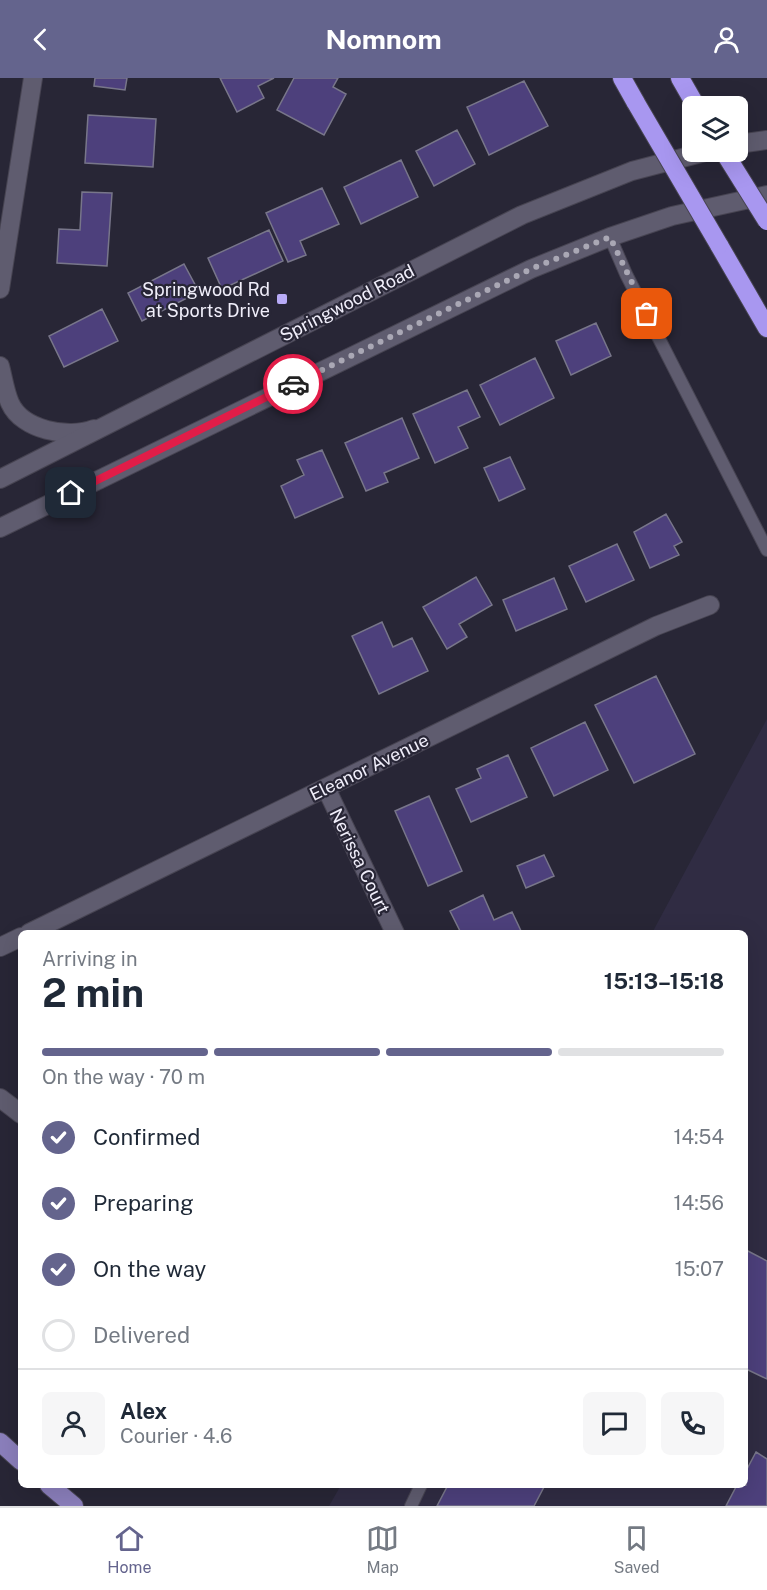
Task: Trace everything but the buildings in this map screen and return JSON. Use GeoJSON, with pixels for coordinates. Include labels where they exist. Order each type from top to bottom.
{"type":"FeatureCollection","features":[{"type":"Feature","properties":{"kind":"highway"},"geometry":{"type":"LineString","coordinates":[[622,78],[767,328]]}},
{"type":"Feature","properties":{"kind":"highway"},"geometry":{"type":"LineString","coordinates":[[730,162],[767,221]]}},
{"type":"Feature","properties":{"kind":"main road"},"geometry":{"type":"LineString","coordinates":[[0,289],[33,78]]}},
{"type":"Feature","properties":{"kind":"main road"},"geometry":{"type":"LineString","coordinates":[[748,143],[767,140]]}},
{"type":"Feature","properties":{"kind":"main road","name":"Springwood Road"},"geometry":{"type":"LineString","coordinates":[[0,478],[522,216],[632,171],[682,158]]}},
{"type":"Feature","properties":{"kind":"main road"},"geometry":{"type":"LineString","coordinates":[[0,528],[393,334],[531,269],[610,237],[672,216],[767,195]]}},
{"type":"Feature","properties":{"kind":"main road"},"geometry":{"type":"LineString","coordinates":[[0,366],[9,402],[27,421],[65,433],[86,432],[104,426]]}},
{"type":"Feature","properties":{"kind":"main road","name":"Eleanor Avenue"},"geometry":{"type":"LineString","coordinates":[[36,930],[656,626],[710,604]]}},
{"type":"Feature","properties":{"kind":"main road","name":"Nerissa Court"},"geometry":{"type":"LineString","coordinates":[[326,788],[394,930]]}},
{"type":"Feature","properties":{"kind":"main road"},"geometry":{"type":"LineString","coordinates":[[0,947],[18,938]]}},
{"type":"Feature","properties":{"kind":"main road"},"geometry":{"type":"LineString","coordinates":[[0,1098],[18,1112]]}},
{"type":"Feature","properties":{"kind":"main road"},"geometry":{"type":"LineString","coordinates":[[0,1442],[18,1458]]}},
{"type":"Feature","properties":{"kind":"main road"},"geometry":{"type":"LineString","coordinates":[[52,1488],[74,1506]]}},
{"type":"Feature","properties":{"kind":"lane"},"geometry":{"type":"LineString","coordinates":[[610,237],[631,284],[767,550]]}},
{"type":"Feature","properties":{"kind":"lane"},"geometry":{"type":"LineString","coordinates":[[411,1506],[420,1488]]}},
{"type":"Feature","properties":{"kind":"shaded area"},"geometry":{"type":"Polygon","coordinates":[[[767,719],[767,1506],[329,1506],[339,1488],[748,1488],[748,930],[654,930],[767,719]]]}},
{"type":"Feature","properties":{"kind":"way so far"},"geometry":{"type":"LineString","coordinates":[[293,384],[531,269],[610,237],[647,314]]}},
{"type":"Feature","properties":{"kind":"place","name":"Springwood Rd at Sports Drive"},"geometry":{"type":"Point","coordinates":[282,299]}},
{"type":"Feature","properties":{"kind":"route"},"geometry":{"type":"LineString","coordinates":[[71,493],[293,384]]}}]}
